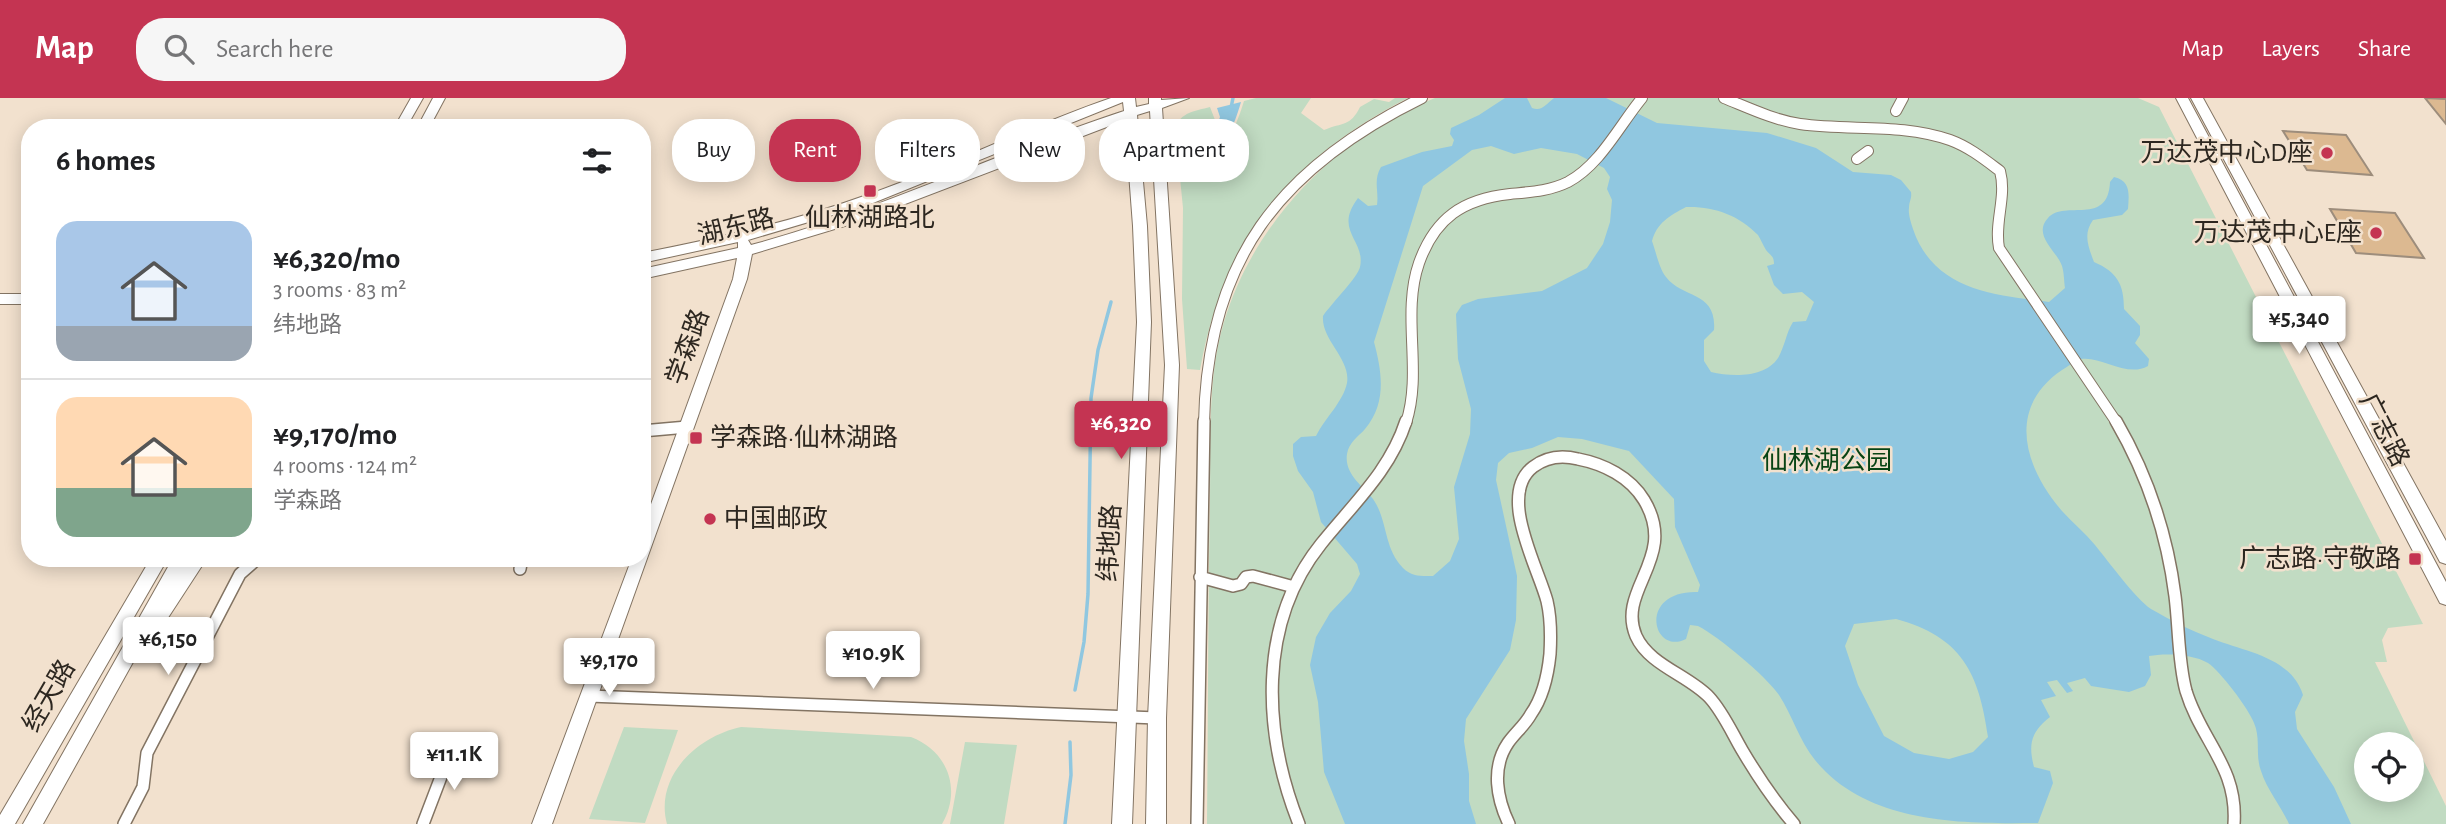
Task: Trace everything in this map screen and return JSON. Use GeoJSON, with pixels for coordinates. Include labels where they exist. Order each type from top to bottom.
{"type":"FeatureCollection","features":[{"type":"Feature","properties":{"kind":"main road"},"geometry":{"type":"LineString","coordinates":[[405,119],[417,98]]}},
{"type":"Feature","properties":{"kind":"main road"},"geometry":{"type":"LineString","coordinates":[[414,119],[427,98]]}},
{"type":"Feature","properties":{"kind":"main road"},"geometry":{"type":"LineString","coordinates":[[428,119],[439,98]]}},
{"type":"Feature","properties":{"kind":"main road"},"geometry":{"type":"LineString","coordinates":[[438,119],[449,98]]}},
{"type":"Feature","properties":{"kind":"main road","name":"湖东路"},"geometry":{"type":"LineString","coordinates":[[651,271],[854,218],[1127,103],[1183,98]]}},
{"type":"Feature","properties":{"kind":"main road","name":"广志路"},"geometry":{"type":"LineString","coordinates":[[2182,98],[2275,267],[2372,460],[2446,598]]}},
{"type":"Feature","properties":{"kind":"main road","name":"广志路"},"geometry":{"type":"LineString","coordinates":[[2197,98],[2446,557]]}},
{"type":"Feature","properties":{"kind":"main road","name":"纬地路"},"geometry":{"type":"LineString","coordinates":[[1156,102],[1172,365],[1157,718],[1156,824]]}},
{"type":"Feature","properties":{"kind":"main road","name":"纬地路"},"geometry":{"type":"LineString","coordinates":[[1122,824],[1144,322],[1140,226],[1127,103]]}},
{"type":"Feature","properties":{"kind":"main road","name":"湖东路"},"geometry":{"type":"LineString","coordinates":[[651,257],[744,245]]}},
{"type":"Feature","properties":{"kind":"main road","name":"学森路"},"geometry":{"type":"LineString","coordinates":[[651,527],[740,279],[744,245]]}},
{"type":"Feature","properties":{"kind":"main road"},"geometry":{"type":"LineString","coordinates":[[80,694],[145,567]]}},
{"type":"Feature","properties":{"kind":"main road","name":"经天路"},"geometry":{"type":"LineString","coordinates":[[5,824],[155,567]]}},
{"type":"Feature","properties":{"kind":"main road","name":"经天路"},"geometry":{"type":"LineString","coordinates":[[33,824],[177,567]]}},
{"type":"Feature","properties":{"kind":"main road"},"geometry":{"type":"LineString","coordinates":[[108,690],[193,567]]}},
{"type":"Feature","properties":{"kind":"main road"},"geometry":{"type":"LineString","coordinates":[[542,824],[637,567]]}},
{"type":"Feature","properties":{"kind":"street"},"geometry":{"type":"LineString","coordinates":[[1197,824],[1200,577],[1205,387],[1209,348],[1234,270],[1251,238],[1308,172],[1357,132],[1388,113],[1422,98]]}},
{"type":"Feature","properties":{"kind":"street"},"geometry":{"type":"LineString","coordinates":[[1724,98],[1773,118],[1800,124],[1918,130],[1950,139],[1994,165],[2003,180],[1995,236],[2005,258],[2084,368],[2123,431],[2157,507],[2172,570],[2183,670],[2192,709],[2234,789],[2234,824]]}},
{"type":"Feature","properties":{"kind":"street"},"geometry":{"type":"LineString","coordinates":[[1896,111],[1903,98]]}},
{"type":"Feature","properties":{"kind":"street"},"geometry":{"type":"LineString","coordinates":[[1298,824],[1282,770],[1272,721],[1274,677],[1282,628],[1294,587],[1325,540],[1370,487],[1395,449],[1407,419],[1412,395],[1410,310],[1413,280],[1434,231],[1447,216],[1482,198],[1566,183],[1583,171],[1639,101]]}},
{"type":"Feature","properties":{"kind":"street"},"geometry":{"type":"LineString","coordinates":[[1857,159],[1868,150]]}},
{"type":"Feature","properties":{"kind":"street"},"geometry":{"type":"LineString","coordinates":[[0,299],[21,299]]}},
{"type":"Feature","properties":{"kind":"street"},"geometry":{"type":"LineString","coordinates":[[0,306],[21,305]]}},
{"type":"Feature","properties":{"kind":"street"},"geometry":{"type":"LineString","coordinates":[[651,430],[687,427]]}},
{"type":"Feature","properties":{"kind":"street"},"geometry":{"type":"LineString","coordinates":[[1508,824],[1498,795],[1497,777],[1505,747],[1535,709],[1549,656],[1551,633],[1544,591],[1520,517],[1519,486],[1526,472],[1535,465],[1558,457],[1586,460],[1615,472],[1631,483],[1653,512],[1657,538],[1637,599],[1634,616],[1636,636],[1649,651],[1700,687],[1710,698],[1757,778],[1778,808],[1794,824]]}},
{"type":"Feature","properties":{"kind":"street"},"geometry":{"type":"LineString","coordinates":[[124,824],[143,787],[146,753],[240,574],[248,567]]}},
{"type":"Feature","properties":{"kind":"street"},"geometry":{"type":"LineString","coordinates":[[1200,577],[1233,586],[1253,576],[1294,587]]}},
{"type":"Feature","properties":{"kind":"street"},"geometry":{"type":"LineString","coordinates":[[589,696],[1157,718]]}},
{"type":"Feature","properties":{"kind":"street"},"geometry":{"type":"LineString","coordinates":[[422,824],[452,748]]}},
{"type":"Feature","properties":{"kind":"green space"},"geometry":{"type":"Polygon","coordinates":[[[1256,98],[1311,98],[1301,113],[1324,130],[1349,121],[1360,107],[1374,99],[1389,102],[1395,98],[1408,98],[1329,147],[1297,176],[1269,207],[1245,242],[1226,281],[1211,323],[1200,370],[1187,369],[1182,299],[1183,208],[1180,182],[1249,182],[1249,119],[1238,119],[1244,101],[1256,98]]]}},
{"type":"Feature","properties":{"kind":"green space","name":"仙林湖公园"},"geometry":{"type":"Polygon","coordinates":[[[1435,98],[2138,98],[2159,107],[2423,624],[2388,628],[2382,640],[2387,662],[2375,662],[2410,732],[2354,732],[2354,802],[2424,802],[2424,761],[2446,806],[2446,824],[1207,824],[1211,410],[1219,343],[1238,285],[1256,250],[1278,217],[1304,186],[1365,135],[1399,114],[1435,98]]]}},
{"type":"Feature","properties":{"kind":"green space"},"geometry":{"type":"Polygon","coordinates":[[[1210,107],[1215,119],[1181,119],[1194,111],[1210,107]]]}},
{"type":"Feature","properties":{"kind":"green space"},"geometry":{"type":"Polygon","coordinates":[[[624,727],[678,730],[645,823],[589,819],[624,727]]]}},
{"type":"Feature","properties":{"kind":"green space"},"geometry":{"type":"Polygon","coordinates":[[[741,727],[911,737],[934,752],[948,773],[951,798],[948,811],[942,824],[667,824],[667,790],[683,761],[709,739],[741,727]]]}},
{"type":"Feature","properties":{"kind":"green space"},"geometry":{"type":"Polygon","coordinates":[[[965,742],[1017,745],[1004,824],[950,824],[965,742]]]}},
{"type":"Feature","properties":{"kind":"water"},"geometry":{"type":"Polygon","coordinates":[[[1505,98],[1527,98],[1532,108],[1539,109],[1554,98],[1606,98],[1657,123],[1767,133],[1816,148],[1853,172],[1891,175],[1901,180],[1911,192],[1909,216],[1923,250],[1936,266],[1951,277],[1988,292],[2049,302],[2065,288],[2062,266],[2044,237],[2044,224],[2055,213],[2085,210],[2102,204],[2114,177],[2124,182],[2128,193],[2128,209],[2122,215],[2093,220],[2088,230],[2088,240],[2094,262],[2114,275],[2121,286],[2124,309],[2140,326],[2140,335],[2135,343],[2149,359],[2148,366],[2132,370],[2081,359],[2062,370],[2044,385],[2033,402],[2027,420],[2031,457],[2038,476],[2062,511],[2151,609],[2189,629],[2253,652],[2289,672],[2303,695],[2295,712],[2297,729],[2334,787],[2351,824],[2289,824],[2264,778],[2259,765],[2256,729],[2240,700],[2208,663],[2187,656],[2171,655],[2149,656],[2151,675],[2145,686],[2129,692],[2091,686],[2085,678],[2067,683],[2073,691],[2067,693],[2057,680],[2047,682],[2056,696],[2041,700],[2050,717],[2035,733],[2031,752],[2034,767],[2050,771],[2053,783],[2038,823],[1978,823],[1917,816],[1861,797],[1836,781],[1815,760],[1779,695],[1741,657],[1698,626],[1690,625],[1686,639],[1674,642],[1665,639],[1659,631],[1656,621],[1658,610],[1666,601],[1679,594],[1698,592],[1700,585],[1675,527],[1674,499],[1629,451],[1582,439],[1558,437],[1532,448],[1509,453],[1498,463],[1496,480],[1517,576],[1516,620],[1510,650],[1466,719],[1464,741],[1469,774],[1469,801],[1476,824],[1345,824],[1324,772],[1318,702],[1310,665],[1316,637],[1330,613],[1351,591],[1360,574],[1357,564],[1321,522],[1313,492],[1298,471],[1293,456],[1293,444],[1301,437],[1316,436],[1342,397],[1347,383],[1345,366],[1326,333],[1323,316],[1360,267],[1359,249],[1349,227],[1351,209],[1358,198],[1368,206],[1377,205],[1377,181],[1381,167],[1422,152],[1452,146],[1454,140],[1450,134],[1451,128],[1479,115],[1505,98]],[[1491,146],[1472,150],[1423,186],[1374,342],[1381,387],[1377,409],[1347,454],[1351,474],[1378,507],[1397,560],[1406,571],[1417,575],[1433,576],[1450,561],[1459,539],[1454,487],[1470,434],[1471,409],[1458,359],[1456,314],[1462,305],[1478,299],[1542,291],[1587,268],[1603,244],[1610,222],[1612,200],[1607,189],[1610,177],[1604,168],[1577,154],[1541,148],[1514,154],[1491,146]],[[1686,207],[1664,221],[1657,229],[1652,241],[1660,265],[1673,284],[1698,297],[1710,308],[1714,330],[1704,340],[1704,361],[1711,372],[1738,375],[1757,373],[1772,365],[1778,358],[1793,322],[1806,321],[1814,302],[1802,292],[1783,294],[1774,285],[1767,266],[1774,264],[1773,258],[1758,235],[1743,222],[1716,210],[1686,207]],[[1896,619],[1854,624],[1845,646],[1858,685],[1884,736],[1914,753],[1949,759],[1973,752],[1988,737],[1979,694],[1972,676],[1952,647],[1919,627],[1896,619]]]}},
{"type":"Feature","properties":{"kind":"water"},"geometry":{"type":"Polygon","coordinates":[[[1241,102],[1236,119],[1219,119],[1217,108],[1241,102]]]}},
{"type":"Feature","properties":{"kind":"building"},"geometry":{"type":"Polygon","coordinates":[[[2425,98],[2446,99],[2446,124],[2425,98]]]}},
{"type":"Feature","properties":{"kind":"building","name":"万达茂中心D座"},"geometry":{"type":"Polygon","coordinates":[[[2283,131],[2346,135],[2372,175],[2307,170],[2283,131]]]}},
{"type":"Feature","properties":{"kind":"building","name":"万达茂中心E座"},"geometry":{"type":"Polygon","coordinates":[[[2330,209],[2395,213],[2424,258],[2356,253],[2330,209]]]}},
{"type":"Feature","properties":{"kind":"waterway"},"geometry":{"type":"LineString","coordinates":[[1231,108],[1233,98]]}},
{"type":"Feature","properties":{"kind":"waterway"},"geometry":{"type":"LineString","coordinates":[[1075,690],[1084,642],[1088,594],[1091,398],[1098,350],[1111,302]]}},
{"type":"Feature","properties":{"kind":"waterway"},"geometry":{"type":"LineString","coordinates":[[1065,824],[1071,775],[1070,742]]}},
{"type":"Feature","properties":{"kind":"place","name":"万达茂中心D座"},"geometry":{"type":"Point","coordinates":[2327,153]}},
{"type":"Feature","properties":{"kind":"place","name":"仙林湖路北"},"geometry":{"type":"Point","coordinates":[870,191]}},
{"type":"Feature","properties":{"kind":"place","name":"万达茂中心E座"},"geometry":{"type":"Point","coordinates":[2376,233]}},
{"type":"Feature","properties":{"kind":"place","name":"学森路·仙林湖路"},"geometry":{"type":"Point","coordinates":[696,438]}},
{"type":"Feature","properties":{"kind":"place","name":"中国邮政"},"geometry":{"type":"Point","coordinates":[710,519]}},
{"type":"Feature","properties":{"kind":"place","name":"广志路·守敬路"},"geometry":{"type":"Point","coordinates":[2415,559]}}]}
